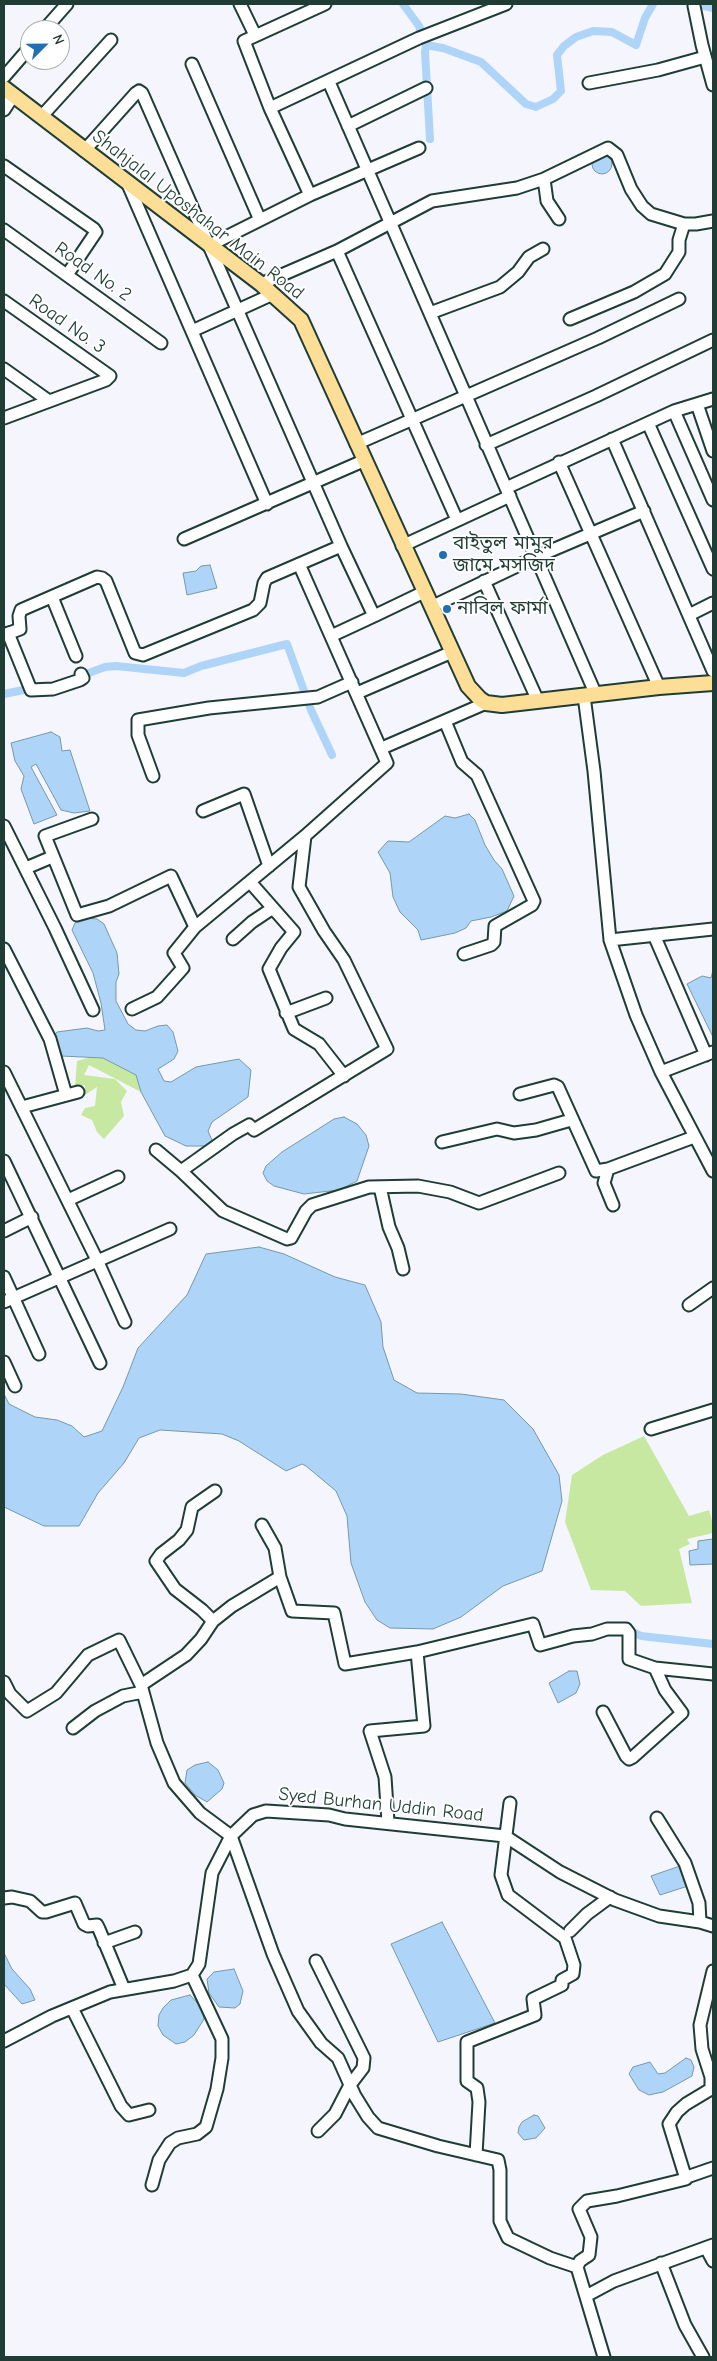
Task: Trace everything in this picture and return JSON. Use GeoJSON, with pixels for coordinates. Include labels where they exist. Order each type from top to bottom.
{"type":"FeatureCollection","features":[{"type":"Feature","properties":{"kind":"main road","name":"Shahjalal Uposhahar Main Road"},"geometry":{"type":"LineString","coordinates":[[9,92],[84,151],[262,284],[301,320],[363,461],[468,686],[486,703]]}},
{"type":"Feature","properties":{"kind":"main road"},"geometry":{"type":"LineString","coordinates":[[486,703],[502,704],[538,701],[659,686],[713,683]]}},
{"type":"Feature","properties":{"kind":"street"},"geometry":{"type":"LineString","coordinates":[[53,20],[67,4]]}},
{"type":"Feature","properties":{"kind":"street"},"geometry":{"type":"LineString","coordinates":[[240,4],[255,35]]}},
{"type":"Feature","properties":{"kind":"street"},"geometry":{"type":"LineString","coordinates":[[310,195],[270,108],[244,42],[245,39],[325,4]]}},
{"type":"Feature","properties":{"kind":"street"},"geometry":{"type":"LineString","coordinates":[[270,108],[424,36],[505,4]]}},
{"type":"Feature","properties":{"kind":"street"},"geometry":{"type":"LineString","coordinates":[[694,6],[707,51],[713,85]]}},
{"type":"Feature","properties":{"kind":"street"},"geometry":{"type":"LineString","coordinates":[[41,117],[111,40]]}},
{"type":"Feature","properties":{"kind":"street"},"geometry":{"type":"LineString","coordinates":[[590,83],[658,70],[707,51]]}},
{"type":"Feature","properties":{"kind":"street"},"geometry":{"type":"LineString","coordinates":[[4,77],[20,58]]}},
{"type":"Feature","properties":{"kind":"street"},"geometry":{"type":"LineString","coordinates":[[192,64],[260,220]]}},
{"type":"Feature","properties":{"kind":"street"},"geometry":{"type":"LineString","coordinates":[[329,82],[536,557],[590,696],[595,780],[610,940],[636,1015],[661,1072],[694,1137],[712,1164]]}},
{"type":"Feature","properties":{"kind":"street"},"geometry":{"type":"LineString","coordinates":[[348,126],[426,88]]}},
{"type":"Feature","properties":{"kind":"street"},"geometry":{"type":"LineString","coordinates":[[84,151],[136,93],[139,91],[142,93],[341,546],[374,616]]}},
{"type":"Feature","properties":{"kind":"street"},"geometry":{"type":"LineString","coordinates":[[4,110],[9,92]]}},
{"type":"Feature","properties":{"kind":"street"},"geometry":{"type":"LineString","coordinates":[[210,245],[310,195],[419,148]]}},
{"type":"Feature","properties":{"kind":"street"},"geometry":{"type":"LineString","coordinates":[[262,284],[337,251],[432,201],[517,188],[544,179],[608,148],[617,155],[631,189],[642,206],[651,214],[684,224],[713,221]]}},
{"type":"Feature","properties":{"kind":"street"},"geometry":{"type":"LineString","coordinates":[[4,166],[96,232],[67,275]]}},
{"type":"Feature","properties":{"kind":"street"},"geometry":{"type":"LineString","coordinates":[[544,179],[547,201],[559,219]]}},
{"type":"Feature","properties":{"kind":"street"},"geometry":{"type":"LineString","coordinates":[[127,182],[267,504]]}},
{"type":"Feature","properties":{"kind":"street"},"geometry":{"type":"LineString","coordinates":[[570,319],[634,292],[665,274],[679,252],[679,240],[684,224]]}},
{"type":"Feature","properties":{"kind":"street","name":"Road No. 2"},"geometry":{"type":"LineString","coordinates":[[4,230],[161,343]]}},
{"type":"Feature","properties":{"kind":"street"},"geometry":{"type":"LineString","coordinates":[[430,313],[500,287],[518,272],[529,257],[543,249]]}},
{"type":"Feature","properties":{"kind":"street"},"geometry":{"type":"LineString","coordinates":[[337,251],[456,520]]}},
{"type":"Feature","properties":{"kind":"street"},"geometry":{"type":"LineString","coordinates":[[192,331],[273,294]]}},
{"type":"Feature","properties":{"kind":"street"},"geometry":{"type":"LineString","coordinates":[[356,444],[598,338],[678,299]]}},
{"type":"Feature","properties":{"kind":"street","name":"Road No. 3"},"geometry":{"type":"LineString","coordinates":[[4,301],[110,376],[106,380],[49,401]]}},
{"type":"Feature","properties":{"kind":"street"},"geometry":{"type":"LineString","coordinates":[[486,445],[596,396],[713,340]]}},
{"type":"Feature","properties":{"kind":"street"},"geometry":{"type":"LineString","coordinates":[[4,369],[49,401]]}},
{"type":"Feature","properties":{"kind":"street"},"geometry":{"type":"LineString","coordinates":[[402,546],[456,520],[559,462],[674,410],[713,399]]}},
{"type":"Feature","properties":{"kind":"street"},"geometry":{"type":"LineString","coordinates":[[4,418],[49,401]]}},
{"type":"Feature","properties":{"kind":"street"},"geometry":{"type":"LineString","coordinates":[[697,404],[713,451]]}},
{"type":"Feature","properties":{"kind":"street"},"geometry":{"type":"LineString","coordinates":[[674,410],[713,500]]}},
{"type":"Feature","properties":{"kind":"street"},"geometry":{"type":"LineString","coordinates":[[648,423],[713,569]]}},
{"type":"Feature","properties":{"kind":"street"},"geometry":{"type":"LineString","coordinates":[[612,439],[713,671]]}},
{"type":"Feature","properties":{"kind":"street"},"geometry":{"type":"LineString","coordinates":[[184,539],[363,461]]}},
{"type":"Feature","properties":{"kind":"street"},"geometry":{"type":"LineString","coordinates":[[559,462],[659,686]]}},
{"type":"Feature","properties":{"kind":"street"},"geometry":{"type":"LineString","coordinates":[[430,607],[536,557],[644,511]]}},
{"type":"Feature","properties":{"kind":"street"},"geometry":{"type":"LineString","coordinates":[[82,676],[53,689],[30,688],[6,634],[20,629],[19,616],[22,610],[97,577],[102,578],[106,580],[135,653],[139,656],[253,610],[260,602],[267,578],[341,546]]}},
{"type":"Feature","properties":{"kind":"street"},"geometry":{"type":"LineString","coordinates":[[132,1009],[157,997],[182,968],[174,953],[195,927],[305,836],[387,763],[299,564]]}},
{"type":"Feature","properties":{"kind":"street"},"geometry":{"type":"LineString","coordinates":[[484,581],[538,701]]}},
{"type":"Feature","properties":{"kind":"street"},"geometry":{"type":"LineString","coordinates":[[331,636],[424,592]]}},
{"type":"Feature","properties":{"kind":"street"},"geometry":{"type":"LineString","coordinates":[[52,597],[76,656]]}},
{"type":"Feature","properties":{"kind":"street"},"geometry":{"type":"LineString","coordinates":[[689,614],[713,603]]}},
{"type":"Feature","properties":{"kind":"street"},"geometry":{"type":"LineString","coordinates":[[357,693],[452,652]]}},
{"type":"Feature","properties":{"kind":"street"},"geometry":{"type":"LineString","coordinates":[[153,776],[138,736],[138,720],[210,708],[302,700],[318,697],[352,682]]}},
{"type":"Feature","properties":{"kind":"street"},"geometry":{"type":"LineString","coordinates":[[382,748],[486,703]]}},
{"type":"Feature","properties":{"kind":"street"},"geometry":{"type":"LineString","coordinates":[[445,721],[462,762],[477,774],[534,901],[532,905],[495,926],[494,942],[491,945],[464,954]]}},
{"type":"Feature","properties":{"kind":"street"},"geometry":{"type":"LineString","coordinates":[[203,811],[244,794],[269,866]]}},
{"type":"Feature","properties":{"kind":"street"},"geometry":{"type":"LineString","coordinates":[[92,819],[45,836],[47,858],[77,915],[109,906],[171,876],[195,927]]}},
{"type":"Feature","properties":{"kind":"street"},"geometry":{"type":"LineString","coordinates":[[4,826],[26,868],[93,1010]]}},
{"type":"Feature","properties":{"kind":"street"},"geometry":{"type":"LineString","coordinates":[[181,1171],[233,1134],[249,1125],[254,1130],[386,1049],[344,960],[324,931],[299,887],[305,836]]}},
{"type":"Feature","properties":{"kind":"street"},"geometry":{"type":"LineString","coordinates":[[26,868],[47,858]]}},
{"type":"Feature","properties":{"kind":"street"},"geometry":{"type":"LineString","coordinates":[[250,882],[294,932],[281,948],[269,969],[286,1013],[294,1029],[319,1044],[344,1076]]}},
{"type":"Feature","properties":{"kind":"street"},"geometry":{"type":"LineString","coordinates":[[233,939],[252,922],[273,908]]}},
{"type":"Feature","properties":{"kind":"street"},"geometry":{"type":"LineString","coordinates":[[610,940],[713,929]]}},
{"type":"Feature","properties":{"kind":"street"},"geometry":{"type":"LineString","coordinates":[[654,935],[710,1053],[661,1072]]}},
{"type":"Feature","properties":{"kind":"street"},"geometry":{"type":"LineString","coordinates":[[4,949],[50,1039],[59,1097]]}},
{"type":"Feature","properties":{"kind":"street"},"geometry":{"type":"LineString","coordinates":[[286,1013],[326,998]]}},
{"type":"Feature","properties":{"kind":"street"},"geometry":{"type":"LineString","coordinates":[[4,1072],[68,1200],[125,1322]]}},
{"type":"Feature","properties":{"kind":"street"},"geometry":{"type":"LineString","coordinates":[[520,1094],[556,1085],[596,1171],[608,1169],[694,1137]]}},
{"type":"Feature","properties":{"kind":"street"},"geometry":{"type":"LineString","coordinates":[[22,1107],[78,1092]]}},
{"type":"Feature","properties":{"kind":"street"},"geometry":{"type":"LineString","coordinates":[[442,1142],[497,1129],[514,1133],[536,1130],[571,1120]]}},
{"type":"Feature","properties":{"kind":"street"},"geometry":{"type":"LineString","coordinates":[[156,1150],[223,1211],[287,1239],[291,1238],[306,1211],[312,1205],[369,1187],[418,1186],[450,1192],[479,1203],[559,1172]]}},
{"type":"Feature","properties":{"kind":"street"},"geometry":{"type":"LineString","coordinates":[[4,1161],[62,1278],[100,1363]]}},
{"type":"Feature","properties":{"kind":"street"},"geometry":{"type":"LineString","coordinates":[[608,1169],[604,1183],[613,1205]]}},
{"type":"Feature","properties":{"kind":"street"},"geometry":{"type":"LineString","coordinates":[[68,1200],[118,1177]]}},
{"type":"Feature","properties":{"kind":"street"},"geometry":{"type":"LineString","coordinates":[[380,1186],[389,1227],[398,1248],[403,1269]]}},
{"type":"Feature","properties":{"kind":"street"},"geometry":{"type":"LineString","coordinates":[[4,1231],[32,1217]]}},
{"type":"Feature","properties":{"kind":"street"},"geometry":{"type":"LineString","coordinates":[[9,1300],[170,1229]]}},
{"type":"Feature","properties":{"kind":"street"},"geometry":{"type":"LineString","coordinates":[[4,1277],[9,1300],[39,1354]]}},
{"type":"Feature","properties":{"kind":"street"},"geometry":{"type":"LineString","coordinates":[[689,1304],[713,1288]]}},
{"type":"Feature","properties":{"kind":"street"},"geometry":{"type":"LineString","coordinates":[[4,1362],[15,1386]]}},
{"type":"Feature","properties":{"kind":"street"},"geometry":{"type":"LineString","coordinates":[[651,1429],[713,1410]]}},
{"type":"Feature","properties":{"kind":"street"},"geometry":{"type":"LineString","coordinates":[[212,1621],[202,1610],[174,1589],[156,1561],[187,1530],[192,1507],[216,1492]]}},
{"type":"Feature","properties":{"kind":"street"},"geometry":{"type":"LineString","coordinates":[[262,1525],[275,1548],[280,1577],[292,1611],[334,1613],[345,1664],[416,1652],[533,1624],[540,1645],[573,1636],[592,1634],[606,1629],[626,1629],[629,1634],[629,1659],[655,1668],[713,1674]]}},
{"type":"Feature","properties":{"kind":"street"},"geometry":{"type":"LineString","coordinates":[[73,1728],[95,1711],[142,1688],[186,1655],[202,1639],[212,1621],[232,1606],[280,1577]]}},
{"type":"Feature","properties":{"kind":"street"},"geometry":{"type":"LineString","coordinates":[[4,1682],[10,1694],[27,1711],[56,1692],[88,1655],[119,1640],[142,1688],[157,1743],[174,1783],[200,1813],[231,1836],[273,1954],[298,2010],[315,2036],[338,2058],[350,2085],[368,2117],[378,2128],[438,2146],[499,2161],[500,2221],[508,2238],[550,2258],[578,2267]]}},
{"type":"Feature","properties":{"kind":"street"},"geometry":{"type":"LineString","coordinates":[[388,1822],[385,1778],[370,1731],[424,1726],[416,1652]]}},
{"type":"Feature","properties":{"kind":"street"},"geometry":{"type":"LineString","coordinates":[[603,1712],[626,1756],[629,1759],[632,1758],[682,1713],[666,1690],[655,1668]]}},
{"type":"Feature","properties":{"kind":"street"},"geometry":{"type":"LineString","coordinates":[[476,2155],[479,2102],[477,2088],[467,2081],[467,2042],[535,2016],[533,1999],[562,1985],[562,1980],[573,1974],[574,1965],[565,1938],[508,1895],[501,1874],[510,1803]]}},
{"type":"Feature","properties":{"kind":"street","name":"Syed Burhan Uddin Road"},"geometry":{"type":"LineString","coordinates":[[192,1975],[199,1964],[212,1873],[231,1836],[253,1815],[266,1811],[388,1822],[506,1836],[560,1872],[610,1898],[658,1916],[700,1922],[713,1926]]}},
{"type":"Feature","properties":{"kind":"street"},"geometry":{"type":"LineString","coordinates":[[656,1818],[685,1863],[699,1903],[700,1922]]}},
{"type":"Feature","properties":{"kind":"street"},"geometry":{"type":"LineString","coordinates":[[4,1898],[12,1897],[30,1902],[42,1912],[75,1903],[84,1924],[88,1926],[97,1925],[124,1988]]}},
{"type":"Feature","properties":{"kind":"street"},"geometry":{"type":"LineString","coordinates":[[570,1931],[587,1914],[610,1898]]}},
{"type":"Feature","properties":{"kind":"street"},"geometry":{"type":"LineString","coordinates":[[104,1943],[135,1932]]}},
{"type":"Feature","properties":{"kind":"street"},"geometry":{"type":"LineString","coordinates":[[316,1961],[364,2058],[363,2068],[350,2085],[335,2114],[318,2131]]}},
{"type":"Feature","properties":{"kind":"street"},"geometry":{"type":"LineString","coordinates":[[687,2177],[669,2124],[677,2112],[686,2104],[711,2089],[711,2077],[702,2049],[700,2025],[713,1971]]}},
{"type":"Feature","properties":{"kind":"street"},"geometry":{"type":"LineString","coordinates":[[4,2041],[72,2008],[124,1988],[174,1981],[192,1975],[222,2039],[222,2058],[217,2089],[206,2127],[197,2134],[178,2138],[170,2143],[159,2160],[152,2185]]}},
{"type":"Feature","properties":{"kind":"street"},"geometry":{"type":"LineString","coordinates":[[72,2008],[121,2106],[129,2115],[149,2110]]}},
{"type":"Feature","properties":{"kind":"street"},"geometry":{"type":"LineString","coordinates":[[604,2357],[578,2267],[580,2261],[589,2256],[591,2237],[579,2209],[587,2201],[684,2181],[687,2177],[713,2168]]}},
{"type":"Feature","properties":{"kind":"street"},"geometry":{"type":"LineString","coordinates":[[586,2296],[614,2281],[710,2246],[713,2261]]}},
{"type":"Feature","properties":{"kind":"street"},"geometry":{"type":"LineString","coordinates":[[661,2263],[685,2325],[703,2357]]}},
{"type":"Feature","properties":{"kind":"green space"},"geometry":{"type":"Polygon","coordinates":[[[88,1058],[103,1058],[136,1075],[141,1092],[89,1065],[84,1075],[115,1079],[127,1091],[121,1102],[124,1116],[104,1139],[97,1132],[92,1120],[81,1115],[85,1108],[95,1106],[97,1087],[85,1095],[85,1085],[75,1086],[77,1061],[88,1058]]]}},
{"type":"Feature","properties":{"kind":"green space"},"geometry":{"type":"Polygon","coordinates":[[[644,1436],[689,1516],[709,1510],[713,1524],[713,1533],[687,1539],[690,1544],[679,1549],[692,1603],[641,1606],[625,1591],[591,1590],[565,1522],[572,1475],[603,1455],[644,1436]]]}},
{"type":"Feature","properties":{"kind":"water"},"geometry":{"type":"Polygon","coordinates":[[[602,154],[609,157],[612,164],[609,171],[602,174],[595,171],[592,164],[595,157],[602,154]]]}},
{"type":"Feature","properties":{"kind":"water"},"geometry":{"type":"Polygon","coordinates":[[[210,565],[217,588],[187,595],[183,573],[196,571],[201,566],[210,565]]]}},
{"type":"Feature","properties":{"kind":"water"},"geometry":{"type":"Polygon","coordinates":[[[51,732],[60,737],[62,751],[70,750],[90,811],[74,813],[61,810],[36,764],[31,767],[57,815],[34,824],[21,789],[24,776],[15,761],[11,743],[51,732]]]}},
{"type":"Feature","properties":{"kind":"water"},"geometry":{"type":"Polygon","coordinates":[[[469,814],[475,820],[485,845],[494,860],[502,869],[514,896],[507,911],[471,921],[466,928],[455,933],[421,940],[418,930],[400,912],[393,897],[390,873],[378,852],[388,841],[409,842],[445,816],[455,818],[469,814]]]}},
{"type":"Feature","properties":{"kind":"water"},"geometry":{"type":"Polygon","coordinates":[[[84,918],[97,919],[104,924],[117,953],[119,974],[116,982],[116,1001],[128,1024],[136,1030],[145,1031],[167,1025],[173,1032],[178,1051],[174,1059],[158,1069],[164,1081],[171,1082],[196,1067],[239,1059],[251,1070],[248,1097],[212,1122],[208,1131],[212,1140],[206,1146],[186,1146],[165,1136],[141,1092],[136,1075],[103,1058],[61,1056],[54,1036],[57,1032],[87,1028],[98,1031],[105,1030],[101,1003],[93,973],[72,930],[75,923],[84,918]]]}},
{"type":"Feature","properties":{"kind":"water"},"geometry":{"type":"Polygon","coordinates":[[[713,970],[713,1037],[687,984],[702,976],[711,978],[713,970]]]}},
{"type":"Feature","properties":{"kind":"water"},"geometry":{"type":"Polygon","coordinates":[[[344,1117],[357,1124],[366,1135],[369,1146],[357,1181],[339,1190],[304,1194],[274,1186],[267,1181],[263,1173],[266,1166],[282,1152],[334,1119],[344,1117]]]}},
{"type":"Feature","properties":{"kind":"water"},"geometry":{"type":"Polygon","coordinates":[[[259,1247],[284,1254],[335,1277],[365,1285],[381,1322],[383,1347],[394,1380],[417,1393],[461,1394],[504,1400],[533,1429],[559,1475],[562,1501],[542,1571],[503,1586],[461,1617],[433,1629],[390,1628],[377,1620],[365,1602],[351,1563],[347,1516],[336,1491],[302,1464],[286,1471],[239,1441],[222,1434],[160,1430],[139,1438],[124,1463],[98,1493],[79,1526],[44,1526],[4,1507],[4,1394],[9,1404],[35,1417],[57,1420],[72,1426],[84,1437],[102,1431],[123,1387],[138,1348],[187,1295],[206,1254],[259,1247]]]}},
{"type":"Feature","properties":{"kind":"water"},"geometry":{"type":"Polygon","coordinates":[[[713,1539],[713,1564],[690,1565],[689,1551],[698,1549],[698,1541],[713,1539]]]}},
{"type":"Feature","properties":{"kind":"water"},"geometry":{"type":"Polygon","coordinates":[[[569,1671],[577,1671],[580,1684],[576,1693],[558,1703],[549,1683],[569,1671]]]}},
{"type":"Feature","properties":{"kind":"water"},"geometry":{"type":"Polygon","coordinates":[[[208,1762],[218,1770],[224,1783],[222,1789],[207,1802],[195,1795],[185,1783],[187,1770],[195,1765],[208,1762]]]}},
{"type":"Feature","properties":{"kind":"water"},"geometry":{"type":"Polygon","coordinates":[[[680,1866],[688,1886],[660,1895],[651,1876],[680,1866]]]}},
{"type":"Feature","properties":{"kind":"water"},"geometry":{"type":"Polygon","coordinates":[[[442,1922],[495,2023],[438,2042],[391,1944],[442,1922]]]}},
{"type":"Feature","properties":{"kind":"water"},"geometry":{"type":"Polygon","coordinates":[[[4,1953],[12,1969],[30,1989],[35,2000],[22,2004],[4,1984],[4,1953]]]}},
{"type":"Feature","properties":{"kind":"water"},"geometry":{"type":"Polygon","coordinates":[[[234,1969],[243,1991],[240,2004],[235,2008],[219,2007],[209,1993],[207,1979],[214,1972],[234,1969]]]}},
{"type":"Feature","properties":{"kind":"water"},"geometry":{"type":"Polygon","coordinates":[[[190,1995],[204,2012],[204,2019],[194,2035],[185,2042],[176,2044],[163,2035],[158,2026],[159,2015],[171,2000],[190,1995]]]}},
{"type":"Feature","properties":{"kind":"water"},"geometry":{"type":"Polygon","coordinates":[[[686,2058],[691,2060],[694,2067],[692,2076],[663,2092],[649,2095],[639,2090],[629,2074],[633,2067],[650,2062],[658,2074],[665,2073],[686,2058]]]}},
{"type":"Feature","properties":{"kind":"water"},"geometry":{"type":"Polygon","coordinates":[[[534,2115],[538,2116],[545,2128],[536,2138],[524,2140],[518,2133],[519,2127],[522,2122],[534,2115]]]}},
{"type":"Feature","properties":{"kind":"waterway"},"geometry":{"type":"LineString","coordinates":[[403,4],[419,26],[426,45],[430,139]]}},
{"type":"Feature","properties":{"kind":"waterway"},"geometry":{"type":"LineString","coordinates":[[426,45],[443,48],[481,62],[526,104],[536,107],[553,99],[561,91],[557,55],[564,46],[576,37],[593,31],[612,32],[636,45],[645,18],[653,4]]}},
{"type":"Feature","properties":{"kind":"waterway"},"geometry":{"type":"LineString","coordinates":[[696,4],[713,8]]}},
{"type":"Feature","properties":{"kind":"waterway"},"geometry":{"type":"LineString","coordinates":[[78,677],[105,667],[116,666],[184,673],[201,666],[287,644],[311,710],[332,755]]}},
{"type":"Feature","properties":{"kind":"waterway"},"geometry":{"type":"LineString","coordinates":[[4,694],[33,688]]}},
{"type":"Feature","properties":{"kind":"waterway"},"geometry":{"type":"LineString","coordinates":[[635,1633],[641,1636],[713,1644]]}},
{"type":"Feature","properties":{"kind":"place","name":"বাইতুল মামুর জামে মসজিদ"},"geometry":{"type":"Point","coordinates":[443,555]}},
{"type":"Feature","properties":{"kind":"place","name":"নাবিল ফার্মা"},"geometry":{"type":"Point","coordinates":[447,609]}}]}
